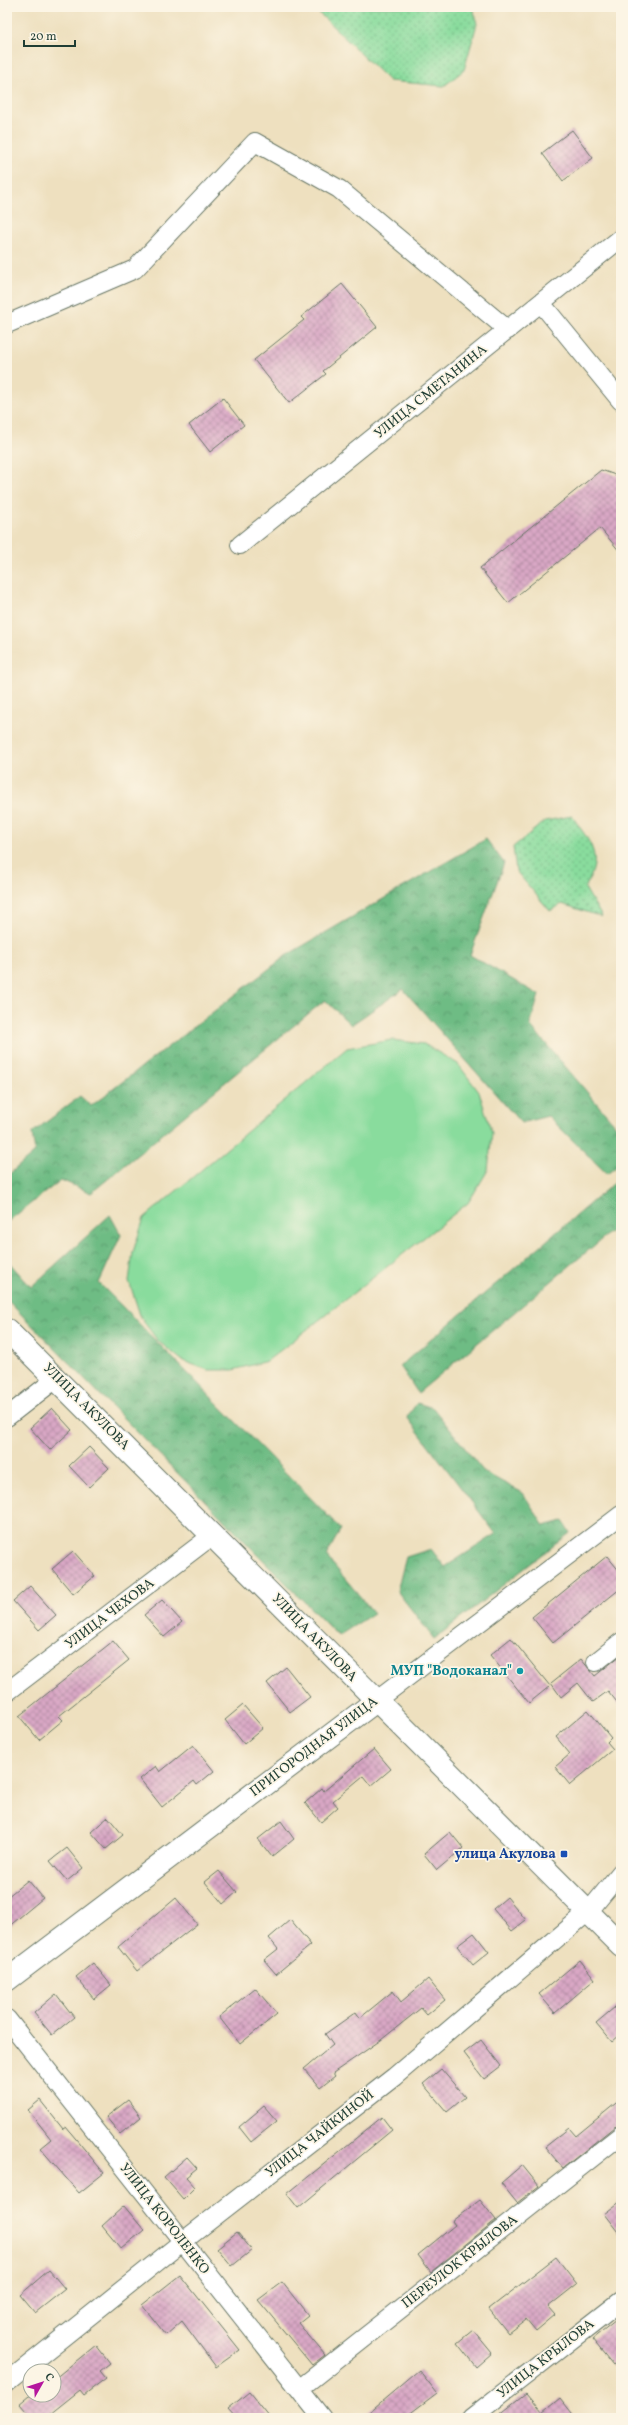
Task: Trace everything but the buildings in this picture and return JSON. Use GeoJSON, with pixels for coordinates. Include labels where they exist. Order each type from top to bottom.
{"type":"FeatureCollection","features":[{"type":"Feature","properties":{"kind":"main road","name":"УЛИЦА АКУЛОВА"},"geometry":{"type":"LineString","coordinates":[[7,1330],[57,1378],[376,1701],[589,1911],[621,1945]]}},
{"type":"Feature","properties":{"kind":"main road","name":"ПРИГОРОДНАЯ УЛИЦА"},"geometry":{"type":"LineString","coordinates":[[7,1980],[376,1701]]}},
{"type":"Feature","properties":{"kind":"street"},"geometry":{"type":"LineString","coordinates":[[7,324],[135,269],[255,142],[339,189],[508,330]]}},
{"type":"Feature","properties":{"kind":"street","name":"УЛИЦА СМЕТАНИНА"},"geometry":{"type":"LineString","coordinates":[[240,546],[621,238]]}},
{"type":"Feature","properties":{"kind":"street"},"geometry":{"type":"LineString","coordinates":[[541,303],[621,401]]}},
{"type":"Feature","properties":{"kind":"street"},"geometry":{"type":"LineString","coordinates":[[7,1417],[57,1378]]}},
{"type":"Feature","properties":{"kind":"street","name":"ПРИГОРОДНАЯ УЛИЦА"},"geometry":{"type":"LineString","coordinates":[[376,1701],[621,1515]]}},
{"type":"Feature","properties":{"kind":"street","name":"УЛИЦА ЧЕХОВА"},"geometry":{"type":"LineString","coordinates":[[7,1692],[213,1535]]}},
{"type":"Feature","properties":{"kind":"street"},"geometry":{"type":"LineString","coordinates":[[596,1662],[621,1642]]}},
{"type":"Feature","properties":{"kind":"street","name":"УЛИЦА ЧАЙКИНОЙ"},"geometry":{"type":"LineString","coordinates":[[7,2382],[182,2242],[394,2076],[589,1911],[621,1872]]}},
{"type":"Feature","properties":{"kind":"street","name":"УЛИЦА КОРОЛЕНКО"},"geometry":{"type":"LineString","coordinates":[[7,2019],[322,2418]]}},
{"type":"Feature","properties":{"kind":"street","name":"ПЕРЕУЛОК КРЫЛОВА"},"geometry":{"type":"LineString","coordinates":[[299,2390],[621,2136]]}},
{"type":"Feature","properties":{"kind":"street","name":"УЛИЦА КРЫЛОВА"},"geometry":{"type":"LineString","coordinates":[[471,2418],[621,2301]]}},
{"type":"Feature","properties":{"kind":"green space"},"geometry":{"type":"Polygon","coordinates":[[[313,7],[473,7],[477,24],[464,70],[444,86],[389,81],[313,7]]]}},
{"type":"Feature","properties":{"kind":"green space"},"geometry":{"type":"Polygon","coordinates":[[[572,816],[585,834],[593,850],[594,867],[585,888],[602,917],[562,904],[550,911],[516,871],[513,847],[545,821],[572,816]]]}},
{"type":"Feature","properties":{"kind":"green space"},"geometry":{"type":"Polygon","coordinates":[[[486,839],[504,863],[470,955],[539,995],[530,1025],[621,1132],[621,1163],[607,1174],[548,1116],[521,1123],[403,989],[351,1025],[325,1000],[91,1193],[61,1180],[7,1222],[7,1176],[35,1152],[32,1133],[80,1096],[91,1106],[287,955],[486,839]]]}},
{"type":"Feature","properties":{"kind":"green space"},"geometry":{"type":"Polygon","coordinates":[[[392,1040],[424,1044],[458,1064],[479,1092],[492,1133],[488,1170],[468,1203],[267,1361],[233,1370],[208,1370],[183,1361],[158,1341],[141,1318],[129,1281],[133,1252],[144,1218],[347,1048],[392,1040]]]}},
{"type":"Feature","properties":{"kind":"green space"},"geometry":{"type":"Polygon","coordinates":[[[621,1177],[621,1223],[418,1393],[400,1366],[621,1177]]]}},
{"type":"Feature","properties":{"kind":"green space"},"geometry":{"type":"Polygon","coordinates":[[[110,1215],[121,1235],[99,1283],[341,1529],[326,1556],[374,1613],[338,1636],[7,1300],[7,1260],[31,1287],[110,1215]]]}},
{"type":"Feature","properties":{"kind":"green space"},"geometry":{"type":"Polygon","coordinates":[[[417,1403],[433,1408],[484,1472],[523,1493],[544,1526],[563,1521],[570,1533],[434,1639],[397,1591],[406,1557],[431,1549],[445,1567],[496,1534],[407,1417],[417,1403]]]}},
{"type":"Feature","properties":{"kind":"place","name":"МУП \"Водоканал\""},"geometry":{"type":"Point","coordinates":[520,1671]}},
{"type":"Feature","properties":{"kind":"place","name":"улица Акулова"},"geometry":{"type":"Point","coordinates":[564,1854]}}]}
